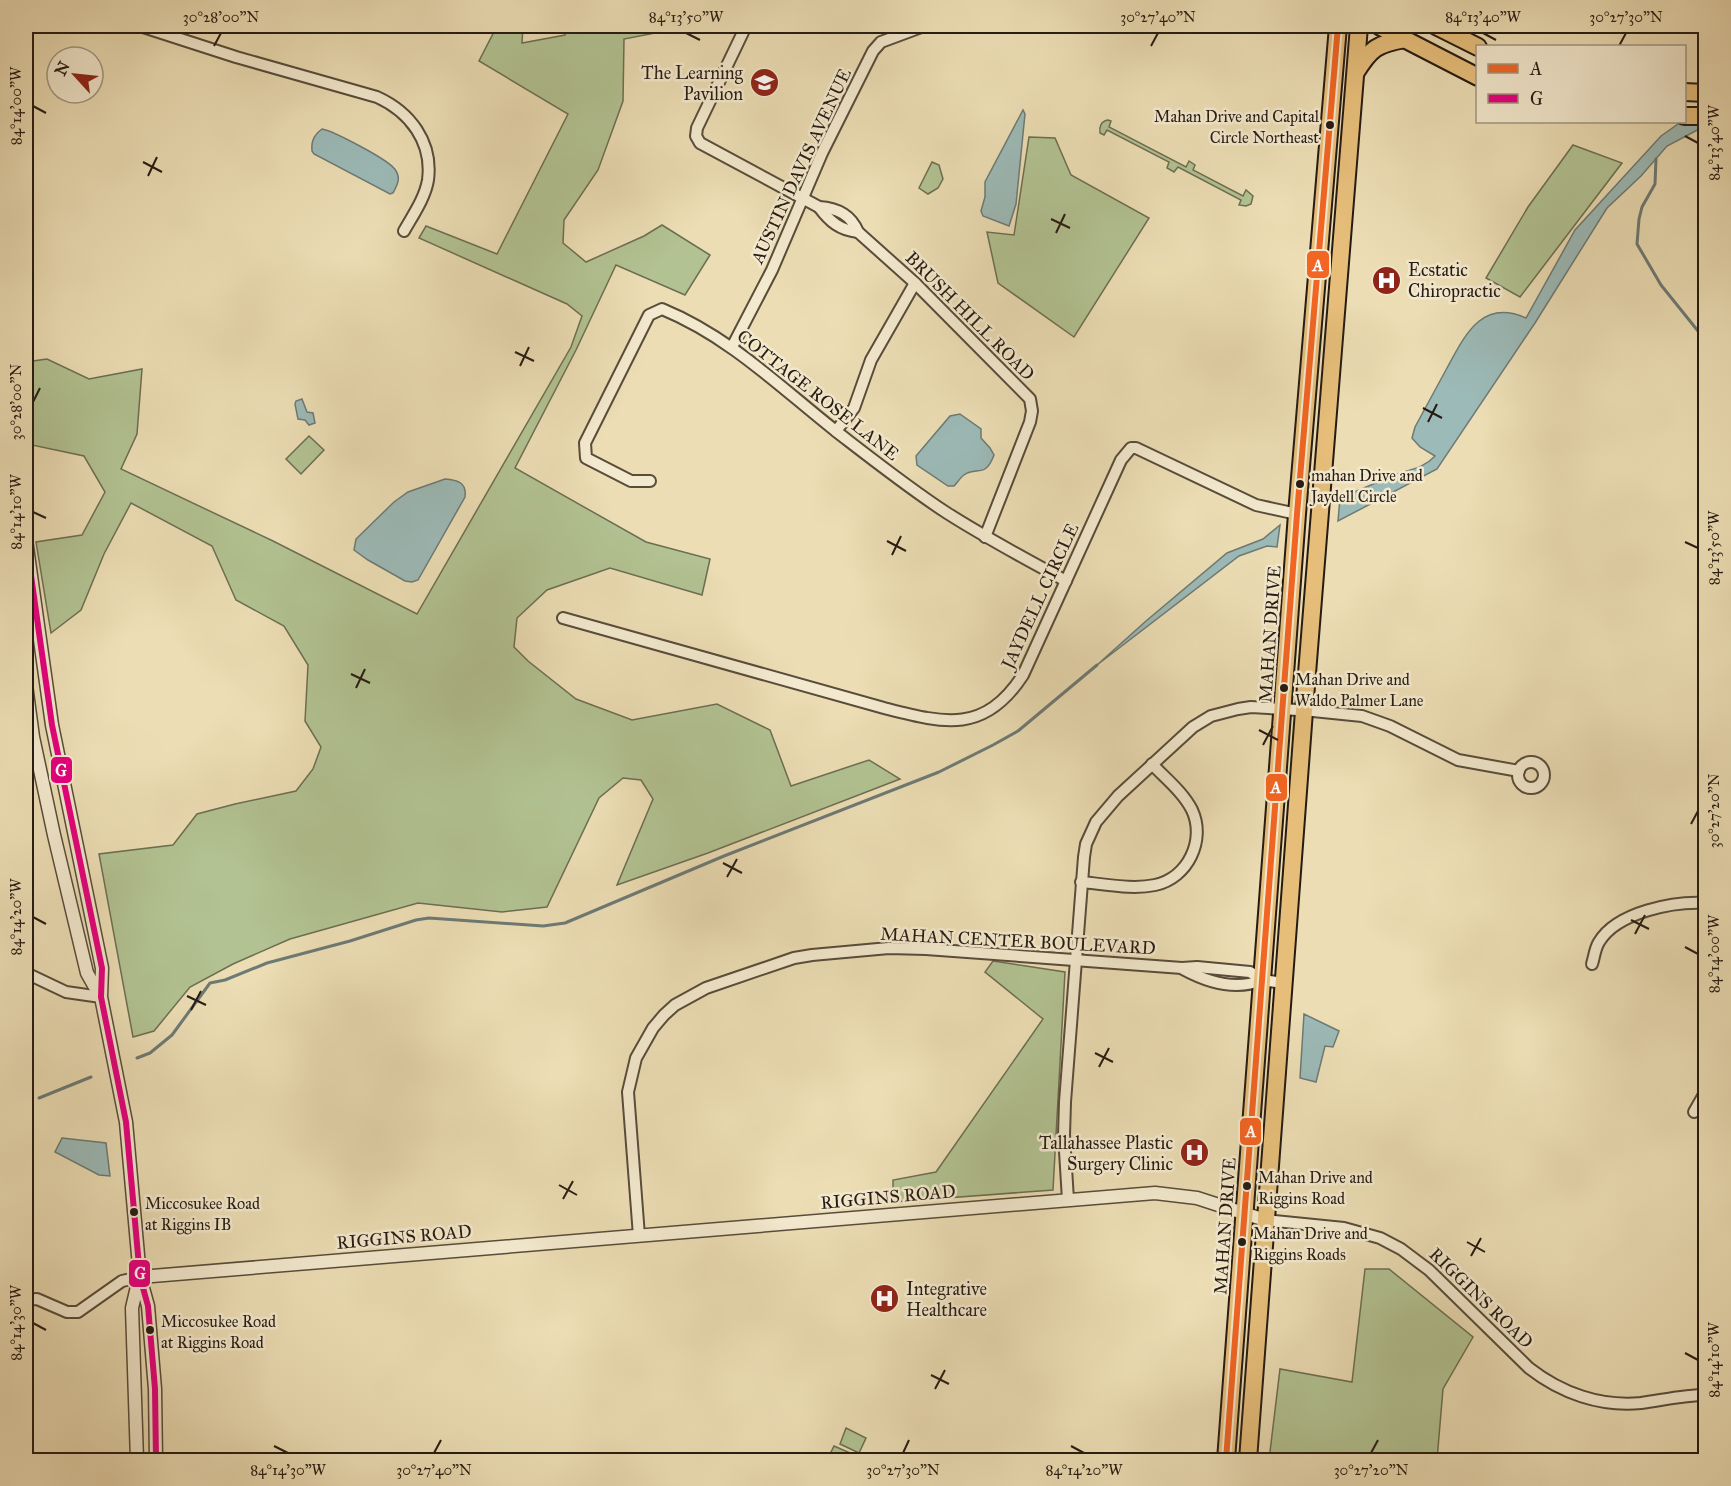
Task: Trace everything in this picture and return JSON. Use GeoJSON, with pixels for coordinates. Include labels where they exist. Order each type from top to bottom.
{"type":"FeatureCollection","features":[{"type":"Feature","properties":{"kind":"main road","name":"MAHAN DRIVE"},"geometry":{"type":"LineString","coordinates":[[1226,1461],[1295,551],[1338,26]]}},
{"type":"Feature","properties":{"kind":"main road"},"geometry":{"type":"LineString","coordinates":[[1248,1461],[1359,26]]}},
{"type":"Feature","properties":{"kind":"main road"},"geometry":{"type":"LineString","coordinates":[[1379,26],[1476,75]]}},
{"type":"Feature","properties":{"kind":"main road"},"geometry":{"type":"LineString","coordinates":[[1436,26],[1476,46]]}},
{"type":"Feature","properties":{"kind":"main road"},"geometry":{"type":"LineString","coordinates":[[1355,72],[1368,53],[1376,47],[1387,42],[1405,39]]}},
{"type":"Feature","properties":{"kind":"main road"},"geometry":{"type":"LineString","coordinates":[[1686,92],[1706,93]]}},
{"type":"Feature","properties":{"kind":"main road"},"geometry":{"type":"LineString","coordinates":[[1686,116],[1706,116]]}},
{"type":"Feature","properties":{"kind":"main road"},"geometry":{"type":"LineString","coordinates":[[1321,228],[1342,230]]}},
{"type":"Feature","properties":{"kind":"main road"},"geometry":{"type":"LineString","coordinates":[[1298,514],[1319,539]]}},
{"type":"Feature","properties":{"kind":"main road"},"geometry":{"type":"LineString","coordinates":[[1295,551],[1319,539]]}},
{"type":"Feature","properties":{"kind":"main road"},"geometry":{"type":"LineString","coordinates":[[1233,1371],[1255,1375]]}},
{"type":"Feature","properties":{"kind":"street"},"geometry":{"type":"LineString","coordinates":[[140,26],[247,60],[377,97],[398,109],[417,129],[427,152],[429,165],[428,181],[423,196],[404,231]]}},
{"type":"Feature","properties":{"kind":"street","name":"BRUSH HILL ROAD"},"geometry":{"type":"LineString","coordinates":[[746,26],[697,128],[696,136],[700,143],[819,207],[835,225],[846,231],[858,232],[915,282],[1030,399],[1032,411],[1030,422],[985,537]]}},
{"type":"Feature","properties":{"kind":"street","name":"AUSTIN DAVIS AVENUE"},"geometry":{"type":"LineString","coordinates":[[732,347],[772,270],[827,141],[873,51],[881,42],[924,26]]}},
{"type":"Feature","properties":{"kind":"street"},"geometry":{"type":"LineString","coordinates":[[836,431],[854,408],[871,360],[915,282]]}},
{"type":"Feature","properties":{"kind":"street","name":"COTTAGE ROSE LANE"},"geometry":{"type":"LineString","coordinates":[[650,481],[631,481],[586,458],[584,453],[585,443],[649,315],[662,309],[732,347],[764,370],[836,431],[944,512],[1066,581]]}},
{"type":"Feature","properties":{"kind":"street","name":"JAYDELL CIRCLE"},"geometry":{"type":"LineString","coordinates":[[563,618],[884,708],[934,720],[948,721],[980,715],[1002,700],[1015,687],[1023,675],[1121,460],[1131,448],[1139,449],[1256,505],[1298,514]]}},
{"type":"Feature","properties":{"kind":"street"},"geometry":{"type":"LineString","coordinates":[[26,540],[44,676],[61,773],[102,968],[101,997],[126,1122],[140,1277],[148,1306],[155,1389],[156,1461]]}},
{"type":"Feature","properties":{"kind":"street"},"geometry":{"type":"LineString","coordinates":[[26,685],[41,776],[87,973],[101,997]]}},
{"type":"Feature","properties":{"kind":"street"},"geometry":{"type":"LineString","coordinates":[[1068,1200],[1064,1135],[1081,882],[1086,844],[1096,822],[1118,796],[1192,727],[1211,716],[1251,707],[1362,717],[1390,726],[1458,760],[1519,771]]}},
{"type":"Feature","properties":{"kind":"street"},"geometry":{"type":"LineString","coordinates":[[1081,882],[1134,886],[1158,885],[1179,874],[1190,859],[1197,840],[1197,828],[1191,809],[1152,764]]}},
{"type":"Feature","properties":{"kind":"street"},"geometry":{"type":"LineString","coordinates":[[41,776],[61,773]]}},
{"type":"Feature","properties":{"kind":"street"},"geometry":{"type":"LineString","coordinates":[[1593,964],[1599,942],[1609,932],[1636,915],[1664,905],[1706,903]]}},
{"type":"Feature","properties":{"kind":"street","name":"MAHAN CENTER BOULEVARD"},"geometry":{"type":"LineString","coordinates":[[639,1236],[628,1109],[631,1075],[636,1058],[652,1028],[675,1005],[692,994],[780,962],[812,954],[889,948],[1182,968],[1201,979],[1249,986],[1262,980],[1284,983]]}},
{"type":"Feature","properties":{"kind":"street"},"geometry":{"type":"LineString","coordinates":[[26,973],[66,992],[101,997]]}},
{"type":"Feature","properties":{"kind":"street"},"geometry":{"type":"LineString","coordinates":[[1694,1113],[1706,1091]]}},
{"type":"Feature","properties":{"kind":"street","name":"RIGGINS ROAD"},"geometry":{"type":"LineString","coordinates":[[26,1300],[37,1299],[67,1312],[78,1312],[122,1281],[140,1277],[1155,1193],[1197,1198],[1265,1220],[1344,1228],[1380,1238],[1429,1270],[1529,1368],[1540,1377],[1568,1392],[1607,1402],[1631,1403],[1706,1395]]}},
{"type":"Feature","properties":{"kind":"street"},"geometry":{"type":"LineString","coordinates":[[137,1461],[132,1308],[140,1277]]}},
{"type":"Feature","properties":{"kind":"green space"},"geometry":{"type":"Polygon","coordinates":[[[497,26],[523,26],[522,43],[565,35],[567,26],[691,26],[624,39],[623,101],[598,170],[564,220],[563,243],[586,262],[644,236],[662,225],[710,255],[685,295],[616,265],[576,350],[515,468],[646,542],[710,559],[702,595],[610,568],[547,590],[517,618],[514,647],[576,699],[632,720],[717,704],[770,730],[791,786],[869,760],[900,779],[708,853],[617,885],[653,799],[641,780],[623,778],[599,798],[547,907],[502,912],[418,903],[290,939],[233,964],[190,987],[154,1031],[133,1037],[99,854],[173,845],[197,814],[296,791],[313,769],[321,747],[305,721],[308,665],[284,626],[236,600],[212,546],[131,503],[104,554],[81,610],[51,633],[36,542],[82,535],[105,492],[84,456],[27,444],[26,362],[47,359],[89,379],[142,369],[137,434],[121,469],[273,541],[417,614],[571,347],[582,316],[567,304],[419,238],[426,226],[497,254],[568,114],[479,61],[497,26]]]}},
{"type":"Feature","properties":{"kind":"green space"},"geometry":{"type":"Polygon","coordinates":[[[1108,120],[1111,121],[1109,127],[1186,167],[1189,161],[1195,165],[1193,170],[1243,196],[1246,190],[1253,196],[1251,204],[1239,205],[1241,200],[1178,167],[1174,172],[1167,168],[1169,162],[1107,130],[1104,135],[1100,133],[1101,125],[1108,120]]]}},
{"type":"Feature","properties":{"kind":"green space"},"geometry":{"type":"Polygon","coordinates":[[[1029,137],[1055,138],[1071,175],[1149,218],[1074,337],[998,283],[987,232],[1014,235],[1029,137]]]}},
{"type":"Feature","properties":{"kind":"green space"},"geometry":{"type":"Polygon","coordinates":[[[1573,145],[1622,163],[1520,297],[1486,278],[1528,207],[1573,145]]]}},
{"type":"Feature","properties":{"kind":"green space"},"geometry":{"type":"Polygon","coordinates":[[[932,162],[939,165],[943,179],[938,188],[928,194],[919,188],[932,162]]]}},
{"type":"Feature","properties":{"kind":"green space"},"geometry":{"type":"Polygon","coordinates":[[[309,436],[324,450],[301,474],[286,459],[309,436]]]}},
{"type":"Feature","properties":{"kind":"green space"},"geometry":{"type":"Polygon","coordinates":[[[993,961],[1065,972],[1053,1190],[893,1202],[893,1180],[936,1172],[1043,1019],[985,972],[993,961]]]}},
{"type":"Feature","properties":{"kind":"green space"},"geometry":{"type":"Polygon","coordinates":[[[1365,1269],[1389,1269],[1473,1337],[1443,1389],[1437,1460],[1269,1460],[1280,1369],[1352,1382],[1365,1269]]]}},
{"type":"Feature","properties":{"kind":"green space"},"geometry":{"type":"Polygon","coordinates":[[[846,1428],[866,1438],[859,1453],[840,1444],[846,1428]]]}},
{"type":"Feature","properties":{"kind":"green space"},"geometry":{"type":"Polygon","coordinates":[[[834,1446],[855,1455],[852,1460],[827,1460],[834,1446]]]}},
{"type":"Feature","properties":{"kind":"water"},"geometry":{"type":"Polygon","coordinates":[[[1705,105],[1705,126],[1667,146],[1641,176],[1607,208],[1535,323],[1437,469],[1338,521],[1340,498],[1422,466],[1435,456],[1420,447],[1412,438],[1415,427],[1468,332],[1486,316],[1498,313],[1511,313],[1526,318],[1575,230],[1661,136],[1679,123],[1686,123],[1686,118],[1705,105]]]}},
{"type":"Feature","properties":{"kind":"water"},"geometry":{"type":"Polygon","coordinates":[[[1023,110],[1025,114],[1016,204],[1009,226],[983,216],[981,211],[985,197],[985,182],[1023,110]]]}},
{"type":"Feature","properties":{"kind":"water"},"geometry":{"type":"Polygon","coordinates":[[[322,129],[362,147],[392,166],[398,179],[393,193],[390,194],[314,154],[313,141],[322,129]]]}},
{"type":"Feature","properties":{"kind":"water"},"geometry":{"type":"Polygon","coordinates":[[[302,399],[307,412],[313,413],[315,423],[309,425],[305,420],[298,419],[295,404],[296,401],[302,399]]]}},
{"type":"Feature","properties":{"kind":"water"},"geometry":{"type":"Polygon","coordinates":[[[960,414],[981,429],[981,438],[994,455],[984,470],[969,473],[954,486],[948,486],[917,465],[916,456],[950,416],[960,414]]]}},
{"type":"Feature","properties":{"kind":"water"},"geometry":{"type":"Polygon","coordinates":[[[445,479],[463,485],[465,497],[418,580],[405,581],[354,550],[356,539],[394,502],[408,492],[445,479]]]}},
{"type":"Feature","properties":{"kind":"water"},"geometry":{"type":"Polygon","coordinates":[[[1280,525],[1277,547],[1267,546],[1239,556],[1097,665],[1227,553],[1263,539],[1280,525]]]}},
{"type":"Feature","properties":{"kind":"water"},"geometry":{"type":"Polygon","coordinates":[[[1304,1014],[1339,1031],[1333,1047],[1325,1046],[1316,1082],[1300,1078],[1304,1014]]]}},
{"type":"Feature","properties":{"kind":"water"},"geometry":{"type":"Polygon","coordinates":[[[62,1138],[106,1143],[110,1176],[99,1175],[55,1152],[62,1138]]]}},
{"type":"Feature","properties":{"kind":"waterway"},"geometry":{"type":"LineString","coordinates":[[1656,159],[1655,184],[1642,207],[1637,244],[1661,285],[1706,341]]}},
{"type":"Feature","properties":{"kind":"waterway"},"geometry":{"type":"LineString","coordinates":[[137,1058],[150,1053],[172,1035],[210,983],[225,980],[267,963],[350,941],[416,920],[429,918],[543,926],[565,923],[724,856],[939,772],[1018,731],[1097,665]]}},
{"type":"Feature","properties":{"kind":"waterway"},"geometry":{"type":"LineString","coordinates":[[39,1098],[91,1077]]}},
{"type":"Feature","properties":{"kind":"transit line","name":"A"},"geometry":{"type":"LineString","coordinates":[[1226,1460],[1297,514],[1338,26]]}},
{"type":"Feature","properties":{"kind":"transit line","name":"G"},"geometry":{"type":"LineString","coordinates":[[26,540],[52,725],[102,968],[101,997],[126,1122],[140,1277],[148,1306],[155,1389],[156,1460]]}},
{"type":"Feature","properties":{"kind":"place","name":"The Learning Pavilion"},"geometry":{"type":"Point","coordinates":[764,83]}},
{"type":"Feature","properties":{"kind":"place","name":"Mahan Drive and Capital Circle Northeast"},"geometry":{"type":"Point","coordinates":[1330,125]}},
{"type":"Feature","properties":{"kind":"place","name":"Ecstatic Chiropractic"},"geometry":{"type":"Point","coordinates":[1387,280]}},
{"type":"Feature","properties":{"kind":"place","name":"mahan Drive and Jaydell Circle"},"geometry":{"type":"Point","coordinates":[1300,484]}},
{"type":"Feature","properties":{"kind":"place","name":"Mahan Drive and Waldo Palmer Lane"},"geometry":{"type":"Point","coordinates":[1284,688]}},
{"type":"Feature","properties":{"kind":"place","name":"Tallahassee Plastic Surgery Clinic"},"geometry":{"type":"Point","coordinates":[1194,1153]}},
{"type":"Feature","properties":{"kind":"place","name":"Mahan Drive and Riggins Road"},"geometry":{"type":"Point","coordinates":[1247,1186]}},
{"type":"Feature","properties":{"kind":"place","name":"Miccosukee Road at Riggins IB"},"geometry":{"type":"Point","coordinates":[134,1212]}},
{"type":"Feature","properties":{"kind":"place","name":"Mahan Drive and Riggins Roads"},"geometry":{"type":"Point","coordinates":[1242,1242]}},
{"type":"Feature","properties":{"kind":"place","name":"Integrative Healthcare"},"geometry":{"type":"Point","coordinates":[885,1299]}},
{"type":"Feature","properties":{"kind":"place","name":"Miccosukee Road at Riggins Road"},"geometry":{"type":"Point","coordinates":[150,1330]}}]}
